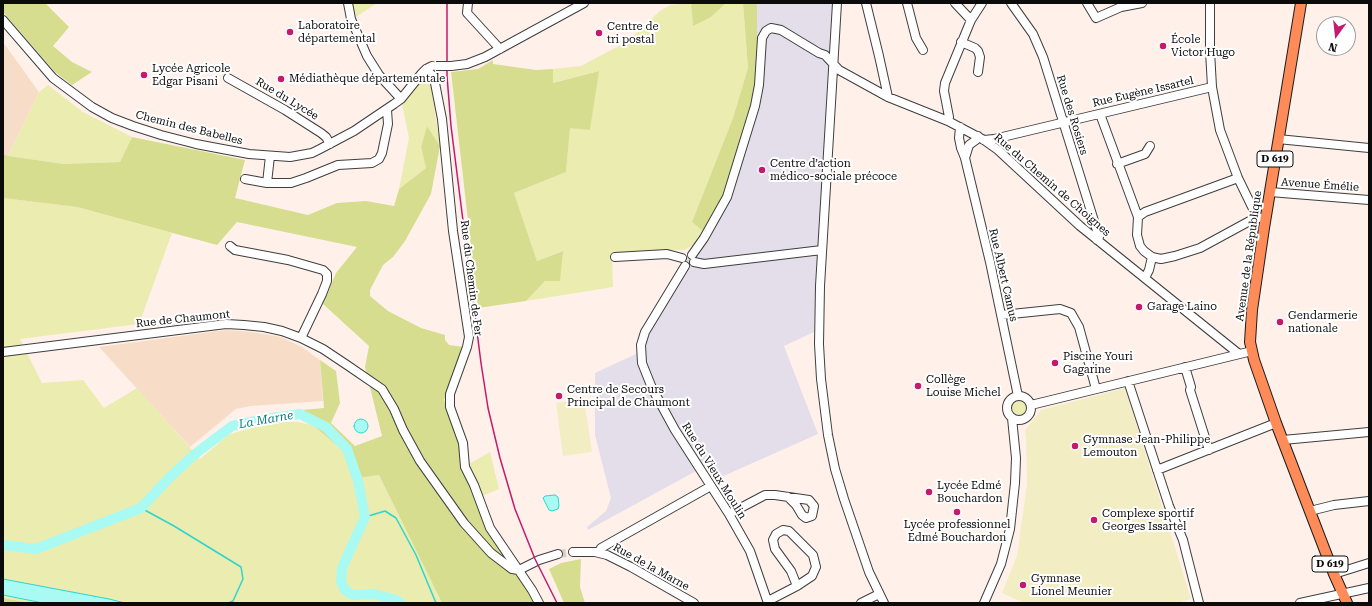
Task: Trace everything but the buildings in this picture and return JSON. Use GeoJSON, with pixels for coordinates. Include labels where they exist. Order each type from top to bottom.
{"type":"FeatureCollection","features":[{"type":"Feature","properties":{"kind":"main road","name":"Avenue de la République"},"geometry":{"type":"LineString","coordinates":[[1300,3],[1270,192],[1261,218],[1251,316],[1250,342],[1254,360],[1276,423],[1334,574],[1345,598]]}},
{"type":"Feature","properties":{"kind":"street"},"geometry":{"type":"LineString","coordinates":[[348,3],[351,20],[367,56],[379,75],[401,99]]}},
{"type":"Feature","properties":{"kind":"street"},"geometry":{"type":"LineString","coordinates":[[468,3],[467,13],[500,49]]}},
{"type":"Feature","properties":{"kind":"street"},"geometry":{"type":"LineString","coordinates":[[426,69],[436,66],[458,65],[474,62],[584,3]]}},
{"type":"Feature","properties":{"kind":"street"},"geometry":{"type":"LineString","coordinates":[[837,3],[822,250],[819,344],[823,404],[835,469],[844,499],[869,572],[884,603]]}},
{"type":"Feature","properties":{"kind":"street"},"geometry":{"type":"LineString","coordinates":[[866,3],[880,56],[888,97]]}},
{"type":"Feature","properties":{"kind":"street"},"geometry":{"type":"LineString","coordinates":[[906,3],[916,38],[923,50]]}},
{"type":"Feature","properties":{"kind":"street"},"geometry":{"type":"LineString","coordinates":[[956,3],[971,20]]}},
{"type":"Feature","properties":{"kind":"street"},"geometry":{"type":"LineString","coordinates":[[948,121],[949,117],[944,87],[961,42],[971,20],[982,3]]}},
{"type":"Feature","properties":{"kind":"street","name":"Rue des Rosiers"},"geometry":{"type":"LineString","coordinates":[[1012,3],[1037,42],[1099,237],[1097,240]]}},
{"type":"Feature","properties":{"kind":"street"},"geometry":{"type":"LineString","coordinates":[[1087,3],[1096,18],[1121,7],[1142,3]]}},
{"type":"Feature","properties":{"kind":"street"},"geometry":{"type":"LineString","coordinates":[[1100,114],[1117,164],[1138,217],[1137,236],[1140,246],[1152,257],[1161,259],[1200,248],[1261,218],[1238,178],[1220,130],[1212,87],[1210,3]]}},
{"type":"Feature","properties":{"kind":"street","name":"Chemin des Babelles"},"geometry":{"type":"LineString","coordinates":[[3,20],[53,78],[79,98],[112,118],[133,126],[196,144],[249,154],[290,157],[312,153],[387,110],[401,99],[426,69]]}},
{"type":"Feature","properties":{"kind":"street","name":"Rue du Chemin de Choignes"},"geometry":{"type":"LineString","coordinates":[[693,259],[727,197],[755,106],[759,85],[762,38],[766,30],[771,28],[781,30],[819,53],[825,55],[840,70],[888,97],[948,121],[981,138],[998,150],[1080,226],[1238,354]]}},
{"type":"Feature","properties":{"kind":"street"},"geometry":{"type":"LineString","coordinates":[[961,42],[975,48],[978,51],[980,57],[978,72]]}},
{"type":"Feature","properties":{"kind":"street","name":"Rue du Chemin de Fer"},"geometry":{"type":"LineString","coordinates":[[426,69],[432,75],[435,83],[442,119],[453,231],[469,336],[467,347],[450,394],[450,407],[463,443],[465,467],[474,484],[490,528],[519,570],[539,603]]}},
{"type":"Feature","properties":{"kind":"street","name":"Rue du Lycée"},"geometry":{"type":"LineString","coordinates":[[228,78],[285,110],[321,133],[326,137],[330,144]]}},
{"type":"Feature","properties":{"kind":"street","name":"Rue Eugène Issartel"},"geometry":{"type":"LineString","coordinates":[[981,138],[994,139],[1212,87]]}},
{"type":"Feature","properties":{"kind":"street"},"geometry":{"type":"LineString","coordinates":[[245,179],[267,183],[291,183],[338,165],[368,164],[376,161],[380,157],[384,145],[388,124],[387,110]]}},
{"type":"Feature","properties":{"kind":"street"},"geometry":{"type":"LineString","coordinates":[[960,127],[960,145],[969,145],[981,138]]}},
{"type":"Feature","properties":{"kind":"street"},"geometry":{"type":"LineString","coordinates":[[1278,139],[1369,148]]}},
{"type":"Feature","properties":{"kind":"street","name":"Rue Albert Camus"},"geometry":{"type":"LineString","coordinates":[[960,145],[965,158],[1002,315],[1018,396]]}},
{"type":"Feature","properties":{"kind":"street"},"geometry":{"type":"LineString","coordinates":[[965,158],[969,145]]}},
{"type":"Feature","properties":{"kind":"street"},"geometry":{"type":"LineString","coordinates":[[1117,164],[1145,154],[1150,146]]}},
{"type":"Feature","properties":{"kind":"street"},"geometry":{"type":"LineString","coordinates":[[267,183],[270,156]]}},
{"type":"Feature","properties":{"kind":"street"},"geometry":{"type":"LineString","coordinates":[[1138,217],[1145,212],[1238,178]]}},
{"type":"Feature","properties":{"kind":"street","name":"Avenue Émélie"},"geometry":{"type":"LineString","coordinates":[[1270,192],[1369,200]]}},
{"type":"Feature","properties":{"kind":"street"},"geometry":{"type":"LineString","coordinates":[[230,246],[236,250],[288,260],[324,270],[327,274],[327,280],[301,338]]}},
{"type":"Feature","properties":{"kind":"street"},"geometry":{"type":"LineString","coordinates":[[615,257],[667,254],[690,266],[693,259],[704,264],[822,250]]}},
{"type":"Feature","properties":{"kind":"street"},"geometry":{"type":"LineString","coordinates":[[1145,278],[1149,270],[1152,257]]}},
{"type":"Feature","properties":{"kind":"street","name":"Rue du Vieux Moulin"},"geometry":{"type":"LineString","coordinates":[[684,262],[645,332],[641,353],[642,363],[652,388],[675,430],[729,514],[750,551],[768,602]]}},
{"type":"Feature","properties":{"kind":"street"},"geometry":{"type":"LineString","coordinates":[[1002,315],[1060,309],[1071,313],[1079,327],[1096,389]]}},
{"type":"Feature","properties":{"kind":"street","name":"Rue de Chaumont"},"geometry":{"type":"LineString","coordinates":[[3,352],[226,324],[264,327],[282,331],[301,338],[323,349],[382,389],[394,409],[403,430],[420,461],[464,523],[491,553],[512,569],[519,570]]}},
{"type":"Feature","properties":{"kind":"street"},"geometry":{"type":"LineString","coordinates":[[1031,405],[1252,351]]}},
{"type":"Feature","properties":{"kind":"street"},"geometry":{"type":"LineString","coordinates":[[1185,367],[1191,387],[1190,390],[1209,450]]}},
{"type":"Feature","properties":{"kind":"street"},"geometry":{"type":"LineString","coordinates":[[1128,381],[1169,506],[1183,540],[1199,603]]}},
{"type":"Feature","properties":{"kind":"street"},"geometry":{"type":"LineString","coordinates":[[984,603],[1001,564],[1010,529],[1016,458],[1012,418],[1007,411],[1008,404],[1012,399],[1018,396],[1026,398],[1031,405],[1031,412],[1029,416],[1023,420],[1015,439]]}},
{"type":"Feature","properties":{"kind":"street"},"geometry":{"type":"LineString","coordinates":[[1012,418],[1015,420],[1023,420]]}},
{"type":"Feature","properties":{"kind":"street"},"geometry":{"type":"LineString","coordinates":[[1157,470],[1276,423]]}},
{"type":"Feature","properties":{"kind":"street"},"geometry":{"type":"LineString","coordinates":[[1283,440],[1369,432]]}},
{"type":"Feature","properties":{"kind":"street"},"geometry":{"type":"LineString","coordinates":[[599,552],[601,548],[711,486]]}},
{"type":"Feature","properties":{"kind":"street"},"geometry":{"type":"LineString","coordinates":[[729,514],[765,495],[788,497]]}},
{"type":"Feature","properties":{"kind":"street"},"geometry":{"type":"LineString","coordinates":[[1310,510],[1334,505],[1369,501]]}},
{"type":"Feature","properties":{"kind":"street"},"geometry":{"type":"LineString","coordinates":[[768,602],[797,586],[812,576],[816,567],[813,555],[789,531],[783,530],[776,534],[773,540],[775,548],[791,571],[797,586]]}},
{"type":"Feature","properties":{"kind":"street","name":"Rue de la Marne"},"geometry":{"type":"LineString","coordinates":[[573,552],[599,552],[612,557],[694,603]]}},
{"type":"Feature","properties":{"kind":"street"},"geometry":{"type":"LineString","coordinates":[[519,570],[539,560],[558,554]]}},
{"type":"Feature","properties":{"kind":"street"},"geometry":{"type":"LineString","coordinates":[[1334,574],[1369,563]]}},
{"type":"Feature","properties":{"kind":"street"},"geometry":{"type":"LineString","coordinates":[[1300,603],[1345,598],[1369,588]]}},
{"type":"Feature","properties":{"kind":"street"},"geometry":{"type":"LineString","coordinates":[[861,603],[879,594]]}},
{"type":"Feature","properties":{"kind":"shaded area"},"geometry":{"type":"Polygon","coordinates":[[[757,3],[833,3],[814,332],[784,346],[818,434],[719,478],[709,464],[588,530],[587,527],[606,511],[611,498],[595,435],[595,373],[638,353],[640,332],[723,197],[757,79],[757,3]]]}},
{"type":"Feature","properties":{"kind":"shaded area"},"geometry":{"type":"Polygon","coordinates":[[[3,42],[39,92],[8,156],[3,154],[3,42]]]}},
{"type":"Feature","properties":{"kind":"shaded area"},"geometry":{"type":"Polygon","coordinates":[[[226,330],[253,332],[281,337],[302,347],[320,360],[323,401],[251,406],[236,409],[190,447],[99,347],[226,330]]]}},
{"type":"Feature","properties":{"kind":"shaded area","name":"Complexe sportif Georges Issartel"},"geometry":{"type":"Polygon","coordinates":[[[1125,388],[1191,599],[1176,603],[1024,603],[1002,593],[1017,556],[1027,484],[1026,429],[1041,410],[1125,388]]]}},
{"type":"Feature","properties":{"kind":"shaded area"},"geometry":{"type":"Polygon","coordinates":[[[584,399],[592,452],[563,456],[556,403],[584,399]]]}},
{"type":"Feature","properties":{"kind":"green space"},"geometry":{"type":"Polygon","coordinates":[[[3,3],[45,3],[69,27],[53,46],[72,62],[92,72],[72,85],[55,72],[3,12],[3,3]]]}},
{"type":"Feature","properties":{"kind":"green space"},"geometry":{"type":"Polygon","coordinates":[[[352,3],[377,3],[356,17],[352,3]]]}},
{"type":"Feature","properties":{"kind":"green space"},"geometry":{"type":"Polygon","coordinates":[[[691,3],[693,25],[711,17],[726,3],[743,3],[748,68],[733,118],[692,222],[703,231],[695,244],[684,250],[660,250],[612,255],[613,287],[526,301],[545,281],[562,251],[537,261],[514,193],[566,172],[570,127],[590,130],[598,71],[553,83],[553,69],[581,66],[628,41],[660,11],[670,5],[691,3]]]}},
{"type":"Feature","properties":{"kind":"green space"},"geometry":{"type":"Polygon","coordinates":[[[691,3],[726,3],[711,17],[693,26],[691,3]]]}},
{"type":"Feature","properties":{"kind":"green space"},"geometry":{"type":"Polygon","coordinates":[[[743,3],[757,3],[757,79],[747,128],[723,197],[703,231],[692,222],[733,118],[748,68],[743,3]]]}},
{"type":"Feature","properties":{"kind":"green space"},"geometry":{"type":"Polygon","coordinates":[[[493,60],[493,64],[536,70],[553,69],[553,83],[599,71],[590,130],[570,128],[566,172],[514,193],[537,261],[563,251],[560,281],[545,281],[526,301],[478,308],[451,72],[478,69],[493,60]]]}},
{"type":"Feature","properties":{"kind":"green space"},"geometry":{"type":"Polygon","coordinates":[[[425,78],[430,79],[440,146],[427,126],[421,147],[426,168],[399,189],[409,138],[402,104],[425,78]]]}},
{"type":"Feature","properties":{"kind":"green space"},"geometry":{"type":"Polygon","coordinates":[[[48,85],[83,112],[132,137],[120,162],[64,164],[8,156],[39,92],[48,85]]]}},
{"type":"Feature","properties":{"kind":"green space"},"geometry":{"type":"Polygon","coordinates":[[[427,126],[440,146],[431,194],[405,241],[393,257],[383,265],[370,290],[370,296],[388,311],[421,328],[445,335],[445,340],[449,345],[464,347],[444,400],[461,442],[461,468],[472,488],[487,529],[535,603],[442,603],[379,475],[352,479],[343,451],[313,425],[302,410],[324,408],[320,360],[336,371],[340,403],[331,423],[355,446],[382,436],[365,367],[369,346],[323,304],[336,273],[357,247],[237,222],[217,245],[77,207],[3,198],[3,154],[64,164],[120,162],[132,137],[245,160],[235,198],[308,215],[337,203],[366,201],[394,206],[399,189],[426,168],[421,147],[427,126]]]}},
{"type":"Feature","properties":{"kind":"green space"},"geometry":{"type":"Polygon","coordinates":[[[3,198],[77,207],[172,233],[139,324],[20,339],[42,383],[83,380],[104,408],[137,388],[200,459],[228,435],[271,421],[297,422],[313,425],[343,451],[352,479],[379,475],[442,603],[31,603],[3,598],[3,198]]]}},
{"type":"Feature","properties":{"kind":"green space"},"geometry":{"type":"Polygon","coordinates":[[[1016,401],[1022,401],[1026,405],[1026,411],[1022,415],[1016,415],[1012,411],[1012,405],[1016,401]]]}},
{"type":"Feature","properties":{"kind":"green space"},"geometry":{"type":"Polygon","coordinates":[[[490,452],[499,489],[482,496],[467,465],[490,452]]]}},
{"type":"Feature","properties":{"kind":"green space"},"geometry":{"type":"Polygon","coordinates":[[[581,559],[580,587],[585,603],[564,603],[549,569],[561,563],[581,559]]]}},
{"type":"Feature","properties":{"kind":"green space"},"geometry":{"type":"Polygon","coordinates":[[[3,598],[31,603],[3,603],[3,598]]]}},
{"type":"Feature","properties":{"kind":"water"},"geometry":{"type":"Polygon","coordinates":[[[361,419],[366,421],[368,426],[366,431],[361,433],[356,431],[354,426],[356,421],[361,419]]]}},
{"type":"Feature","properties":{"kind":"water"},"geometry":{"type":"Polygon","coordinates":[[[555,495],[558,497],[559,506],[558,509],[552,511],[549,510],[543,498],[545,496],[555,495]]]}},
{"type":"Feature","properties":{"kind":"water"},"geometry":{"type":"Polygon","coordinates":[[[3,579],[125,603],[43,603],[3,595],[3,579]]]}},
{"type":"Feature","properties":{"kind":"waterway","name":"La Marne"},"geometry":{"type":"LineString","coordinates":[[3,545],[36,549],[141,508],[171,476],[195,454],[232,426],[264,419],[300,414],[326,427],[347,449],[358,481],[365,517],[342,568],[341,582],[345,590],[353,595],[374,594],[396,600],[400,603]]}},
{"type":"Feature","properties":{"kind":"waterway","name":"La Marne"},"geometry":{"type":"LineString","coordinates":[[141,508],[174,526],[241,567],[243,579],[233,601],[228,603]]}},
{"type":"Feature","properties":{"kind":"waterway"},"geometry":{"type":"LineString","coordinates":[[365,517],[385,511],[396,518],[416,555],[436,603]]}},
{"type":"Feature","properties":{"kind":"tunnel"},"geometry":{"type":"LineString","coordinates":[[558,554],[573,552]]}},
{"type":"Feature","properties":{"kind":"railway"},"geometry":{"type":"LineString","coordinates":[[447,3],[447,76],[451,126],[488,408],[500,458],[515,509],[535,559],[557,603]]}},
{"type":"Feature","properties":{"kind":"place","name":"Laboratoire départemental"},"geometry":{"type":"Point","coordinates":[290,32]}},
{"type":"Feature","properties":{"kind":"place","name":"Centre de tri postal"},"geometry":{"type":"Point","coordinates":[599,33]}},
{"type":"Feature","properties":{"kind":"place","name":"École Victor Hugo"},"geometry":{"type":"Point","coordinates":[1163,46]}},
{"type":"Feature","properties":{"kind":"place","name":"Lycée Agricole Edgar Pisani"},"geometry":{"type":"Point","coordinates":[144,75]}},
{"type":"Feature","properties":{"kind":"place","name":"Médiathèque départementale"},"geometry":{"type":"Point","coordinates":[281,79]}},
{"type":"Feature","properties":{"kind":"place","name":"Centre d’action médico-sociale précoce"},"geometry":{"type":"Point","coordinates":[762,170]}},
{"type":"Feature","properties":{"kind":"place","name":"Garage Laino"},"geometry":{"type":"Point","coordinates":[1139,307]}},
{"type":"Feature","properties":{"kind":"place","name":"Gendarmerie nationale"},"geometry":{"type":"Point","coordinates":[1280,322]}},
{"type":"Feature","properties":{"kind":"place","name":"Piscine Youri Gagarine"},"geometry":{"type":"Point","coordinates":[1055,363]}},
{"type":"Feature","properties":{"kind":"place","name":"Collège Louise Michel"},"geometry":{"type":"Point","coordinates":[918,386]}},
{"type":"Feature","properties":{"kind":"place","name":"Centre de Secours Principal de Chaumont"},"geometry":{"type":"Point","coordinates":[559,396]}},
{"type":"Feature","properties":{"kind":"place","name":"Gymnase Jean-Philippe Lemouton"},"geometry":{"type":"Point","coordinates":[1075,446]}},
{"type":"Feature","properties":{"kind":"place","name":"Lycée Edmé Bouchardon"},"geometry":{"type":"Point","coordinates":[929,492]}},
{"type":"Feature","properties":{"kind":"place","name":"Lycée professionnel Edmé Bouchardon"},"geometry":{"type":"Point","coordinates":[957,512]}},
{"type":"Feature","properties":{"kind":"place","name":"Complexe sportif Georges Issartel"},"geometry":{"type":"Point","coordinates":[1094,520]}},
{"type":"Feature","properties":{"kind":"place","name":"Gymnase Lionel Meunier"},"geometry":{"type":"Point","coordinates":[1023,585]}}]}
